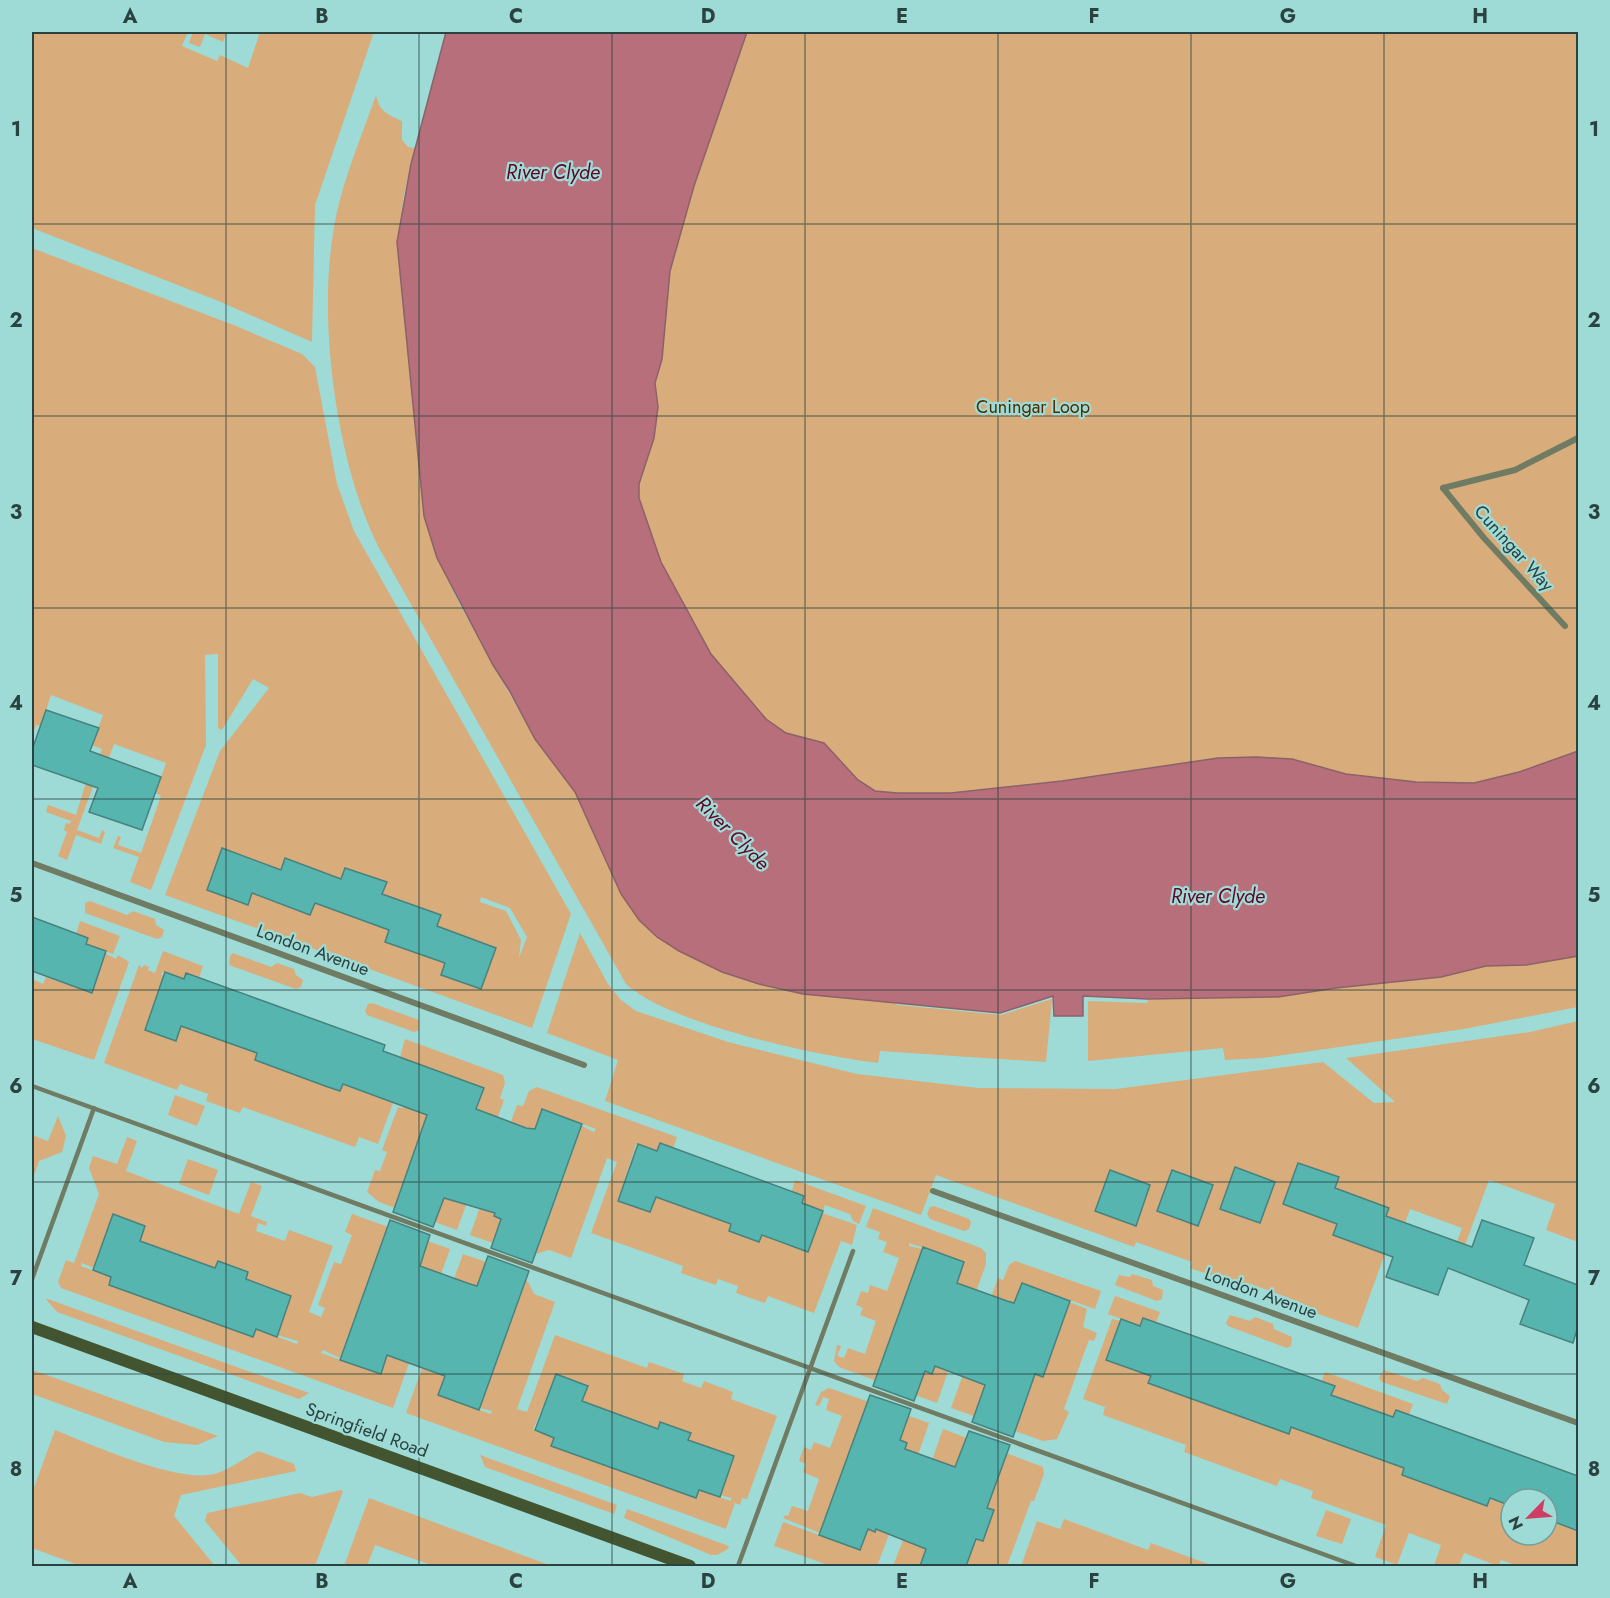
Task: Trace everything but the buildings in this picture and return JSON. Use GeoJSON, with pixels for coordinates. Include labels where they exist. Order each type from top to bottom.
{"type":"FeatureCollection","features":[{"type":"Feature","properties":{"kind":"street","name":"Cuningar Way"},"geometry":{"type":"LineString","coordinates":[[1565,626],[1484,538],[1443,488],[1515,470],[1578,438]]}},
{"type":"Feature","properties":{"kind":"street","name":"London Avenue"},"geometry":{"type":"LineString","coordinates":[[32,863],[584,1065]]}},
{"type":"Feature","properties":{"kind":"street","name":"London Avenue"},"geometry":{"type":"LineString","coordinates":[[933,1191],[1578,1423]]}},
{"type":"Feature","properties":{"kind":"street","name":"Springfield Road"},"geometry":{"type":"LineString","coordinates":[[32,1327],[690,1566]]}},
{"type":"Feature","properties":{"kind":"lane"},"geometry":{"type":"LineString","coordinates":[[32,1086],[1356,1566]]}},
{"type":"Feature","properties":{"kind":"lane"},"geometry":{"type":"LineString","coordinates":[[32,1279],[94,1108]]}},
{"type":"Feature","properties":{"kind":"lane"},"geometry":{"type":"LineString","coordinates":[[738,1566],[854,1251]]}},
{"type":"Feature","properties":{"kind":"green space"},"geometry":{"type":"Polygon","coordinates":[[[32,32],[188,32],[182,46],[217,61],[220,55],[248,68],[260,32],[374,32],[315,205],[312,342],[221,302],[32,228],[32,32]]]}},
{"type":"Feature","properties":{"kind":"green space"},"geometry":{"type":"Polygon","coordinates":[[[193,32],[227,32],[223,42],[205,34],[200,47],[189,43],[193,32]]]}},
{"type":"Feature","properties":{"kind":"green space","name":"Cuningar Loop"},"geometry":{"type":"Polygon","coordinates":[[[747,32],[1578,32],[1578,751],[1519,772],[1474,783],[1416,782],[1346,774],[1292,759],[1256,757],[1218,758],[1062,781],[951,793],[897,793],[875,791],[858,780],[824,743],[786,733],[766,719],[711,654],[661,562],[639,498],[639,485],[658,407],[655,383],[662,359],[670,271],[694,186],[747,32]]]}},
{"type":"Feature","properties":{"kind":"green space"},"geometry":{"type":"Polygon","coordinates":[[[376,95],[379,105],[385,112],[402,121],[402,140],[408,147],[415,148],[404,195],[397,242],[424,516],[437,558],[460,605],[535,739],[575,792],[621,894],[898,1005],[1001,1015],[1052,999],[1046,1062],[880,1051],[878,1063],[851,1059],[745,1036],[709,1025],[647,999],[626,984],[378,546],[352,475],[334,393],[328,310],[329,270],[340,198],[376,95]]]}},
{"type":"Feature","properties":{"kind":"green space"},"geometry":{"type":"Polygon","coordinates":[[[32,248],[236,326],[302,354],[315,367],[337,484],[354,531],[571,914],[532,1028],[165,895],[220,751],[269,688],[253,679],[222,730],[218,728],[218,654],[205,655],[206,745],[151,890],[130,882],[139,857],[113,848],[118,836],[121,837],[118,845],[141,853],[161,796],[156,793],[166,763],[114,744],[103,774],[98,773],[77,830],[99,838],[102,830],[105,832],[101,844],[76,835],[67,860],[58,856],[67,832],[64,830],[66,823],[70,824],[71,821],[46,812],[48,805],[76,815],[91,766],[95,767],[102,749],[92,745],[103,715],[51,695],[41,726],[36,725],[32,737],[32,248]],[[285,859],[270,900],[310,915],[325,873],[285,859]],[[346,868],[331,909],[371,924],[386,882],[346,868]],[[481,897],[480,902],[506,911],[521,940],[519,958],[527,937],[510,908],[481,897]],[[401,900],[386,942],[426,956],[441,915],[401,900]],[[456,933],[441,975],[481,989],[496,948],[456,933]]]}},
{"type":"Feature","properties":{"kind":"green space"},"geometry":{"type":"Polygon","coordinates":[[[90,901],[127,915],[133,911],[155,919],[156,925],[164,930],[162,937],[157,939],[85,913],[85,903],[90,901]]]}},
{"type":"Feature","properties":{"kind":"green space"},"geometry":{"type":"Polygon","coordinates":[[[80,921],[120,936],[113,954],[86,944],[88,938],[76,934],[80,921]]]}},
{"type":"Feature","properties":{"kind":"green space"},"geometry":{"type":"Polygon","coordinates":[[[580,933],[608,984],[621,1000],[636,1011],[728,1042],[857,1074],[978,1088],[1116,1089],[1323,1062],[1374,1103],[1395,1102],[1346,1058],[1530,1032],[1578,1021],[1578,1242],[1546,1230],[1555,1204],[1489,1180],[1460,1259],[1452,1256],[1462,1228],[1410,1209],[1400,1237],[1392,1234],[1358,1328],[1298,1307],[1300,1302],[1248,1283],[1245,1287],[1190,1268],[1192,1262],[1136,1242],[1134,1247],[936,1175],[921,1215],[605,1101],[618,1060],[547,1033],[580,933]],[[1298,1163],[1283,1204],[1324,1219],[1339,1178],[1298,1163]],[[1235,1167],[1220,1208],[1260,1223],[1275,1182],[1235,1167]],[[1110,1170],[1095,1211],[1136,1226],[1150,1185],[1110,1170]],[[1213,1185],[1158,1211],[1198,1226],[1213,1185]]]}},
{"type":"Feature","properties":{"kind":"green space"},"geometry":{"type":"Polygon","coordinates":[[[163,951],[203,966],[199,978],[186,974],[184,979],[162,972],[161,975],[165,975],[145,1029],[176,1041],[181,1026],[257,1053],[255,1060],[340,1091],[343,1085],[388,1101],[405,1039],[503,1075],[505,1083],[500,1098],[504,1100],[457,1230],[379,1202],[367,1192],[375,1170],[380,1171],[387,1152],[382,1150],[398,1107],[403,1108],[406,1099],[396,1095],[378,1144],[359,1137],[355,1147],[243,1107],[240,1113],[206,1101],[208,1094],[180,1084],[177,1090],[104,1063],[139,965],[142,968],[144,965],[149,967],[148,970],[155,973],[163,951]],[[442,1075],[396,1203],[436,1218],[444,1198],[452,1200],[483,1088],[442,1075]]]}},
{"type":"Feature","properties":{"kind":"green space"},"geometry":{"type":"Polygon","coordinates":[[[105,953],[116,959],[118,955],[129,962],[94,1060],[32,1039],[32,979],[43,984],[46,977],[91,993],[105,953]]]}},
{"type":"Feature","properties":{"kind":"green space"},"geometry":{"type":"Polygon","coordinates":[[[233,953],[271,967],[277,963],[294,969],[296,975],[303,980],[301,987],[296,989],[229,965],[230,956],[233,953]]]}},
{"type":"Feature","properties":{"kind":"green space"},"geometry":{"type":"Polygon","coordinates":[[[1578,956],[1578,1007],[1464,1029],[1263,1058],[1225,1060],[1223,1048],[1088,1061],[1088,1001],[1147,1003],[1148,999],[1278,997],[1336,988],[1441,977],[1486,966],[1526,965],[1578,956]]]}},
{"type":"Feature","properties":{"kind":"green space"},"geometry":{"type":"Polygon","coordinates":[[[372,1003],[419,1020],[419,1030],[414,1032],[367,1015],[365,1011],[368,1004],[372,1003]]]}},
{"type":"Feature","properties":{"kind":"green space"},"geometry":{"type":"Polygon","coordinates":[[[537,1087],[677,1137],[673,1148],[657,1151],[636,1144],[618,1201],[650,1212],[656,1197],[731,1224],[729,1231],[759,1242],[762,1235],[807,1252],[822,1213],[857,1225],[852,1245],[841,1241],[814,1313],[768,1296],[765,1303],[736,1293],[738,1286],[718,1279],[716,1285],[681,1273],[683,1266],[591,1233],[617,1162],[607,1158],[571,1258],[549,1250],[536,1254],[582,1126],[594,1132],[596,1129],[542,1109],[535,1129],[526,1127],[494,1216],[502,1219],[493,1243],[470,1235],[517,1105],[523,1106],[529,1091],[537,1087]]]}},
{"type":"Feature","properties":{"kind":"green space"},"geometry":{"type":"Polygon","coordinates":[[[175,1095],[205,1106],[197,1126],[168,1115],[175,1095]]]}},
{"type":"Feature","properties":{"kind":"green space"},"geometry":{"type":"Polygon","coordinates":[[[58,1116],[66,1136],[62,1152],[39,1161],[32,1181],[32,1135],[48,1141],[58,1116]]]}},
{"type":"Feature","properties":{"kind":"green space"},"geometry":{"type":"Polygon","coordinates":[[[127,1137],[137,1141],[126,1171],[239,1214],[251,1182],[262,1186],[251,1216],[267,1222],[266,1226],[258,1223],[256,1231],[285,1241],[289,1230],[333,1246],[309,1312],[321,1317],[325,1308],[318,1305],[334,1262],[341,1264],[352,1235],[345,1232],[352,1214],[450,1249],[393,1408],[61,1288],[58,1282],[66,1260],[74,1263],[99,1194],[89,1168],[93,1156],[117,1164],[127,1137]],[[114,1214],[94,1268],[82,1263],[81,1266],[111,1277],[109,1285],[253,1337],[256,1329],[297,1344],[298,1341],[277,1335],[291,1296],[246,1280],[248,1272],[218,1261],[215,1269],[140,1241],[145,1226],[114,1214]],[[386,1231],[340,1358],[323,1350],[321,1353],[381,1374],[387,1355],[395,1358],[427,1269],[420,1266],[426,1246],[386,1231]]]}},
{"type":"Feature","properties":{"kind":"green space"},"geometry":{"type":"Polygon","coordinates":[[[188,1159],[218,1170],[209,1195],[179,1184],[188,1159]]]}},
{"type":"Feature","properties":{"kind":"green space"},"geometry":{"type":"Polygon","coordinates":[[[795,1180],[866,1206],[859,1224],[853,1221],[850,1214],[825,1205],[823,1211],[802,1203],[804,1196],[792,1191],[795,1180]]]}},
{"type":"Feature","properties":{"kind":"green space"},"geometry":{"type":"Polygon","coordinates":[[[934,1206],[969,1219],[971,1222],[969,1229],[964,1231],[930,1219],[927,1214],[930,1207],[934,1206]]]}},
{"type":"Feature","properties":{"kind":"green space"},"geometry":{"type":"Polygon","coordinates":[[[873,1208],[981,1248],[986,1253],[986,1264],[972,1303],[959,1299],[964,1286],[957,1283],[964,1262],[909,1243],[909,1246],[922,1249],[876,1378],[916,1393],[924,1371],[932,1374],[937,1361],[961,1335],[937,1403],[839,1367],[834,1361],[837,1345],[841,1346],[837,1356],[844,1358],[848,1348],[865,1354],[876,1321],[860,1315],[863,1308],[856,1305],[861,1291],[868,1293],[870,1285],[887,1291],[899,1258],[883,1252],[887,1242],[878,1239],[880,1232],[866,1227],[873,1208]]]}},
{"type":"Feature","properties":{"kind":"green space"},"geometry":{"type":"Polygon","coordinates":[[[463,1254],[486,1262],[477,1286],[470,1284],[438,1373],[445,1376],[439,1395],[491,1414],[492,1411],[480,1408],[526,1281],[534,1294],[555,1302],[517,1409],[527,1412],[555,1335],[647,1368],[649,1362],[684,1374],[682,1381],[701,1388],[704,1381],[733,1392],[731,1399],[777,1416],[747,1499],[742,1498],[740,1505],[735,1503],[726,1529],[406,1413],[463,1254]],[[556,1374],[533,1430],[696,1497],[699,1490],[731,1501],[731,1498],[720,1495],[734,1456],[688,1440],[691,1433],[660,1422],[658,1429],[582,1401],[588,1385],[556,1374]]]}},
{"type":"Feature","properties":{"kind":"green space"},"geometry":{"type":"Polygon","coordinates":[[[1015,1261],[1101,1291],[1095,1309],[1022,1283],[1014,1303],[1007,1301],[1002,1314],[987,1308],[998,1278],[1003,1280],[1009,1265],[1015,1261]]]}},
{"type":"Feature","properties":{"kind":"green space"},"geometry":{"type":"Polygon","coordinates":[[[1132,1274],[1152,1280],[1153,1286],[1163,1290],[1162,1299],[1157,1301],[1115,1285],[1119,1275],[1130,1277],[1132,1274]]]}},
{"type":"Feature","properties":{"kind":"green space"},"geometry":{"type":"Polygon","coordinates":[[[1115,1296],[1160,1312],[1156,1323],[1143,1318],[1140,1326],[1108,1314],[1115,1296]]]}},
{"type":"Feature","properties":{"kind":"green space"},"geometry":{"type":"Polygon","coordinates":[[[45,1298],[309,1393],[299,1399],[57,1312],[45,1298]]]}},
{"type":"Feature","properties":{"kind":"green space"},"geometry":{"type":"Polygon","coordinates":[[[1062,1299],[1087,1309],[1083,1327],[1097,1333],[1094,1341],[1089,1340],[1087,1345],[1064,1409],[1069,1412],[1057,1439],[1043,1441],[951,1408],[967,1363],[985,1385],[975,1413],[1019,1420],[1035,1374],[1042,1377],[1062,1299]]]}},
{"type":"Feature","properties":{"kind":"green space"},"geometry":{"type":"Polygon","coordinates":[[[1230,1315],[1250,1321],[1255,1317],[1273,1324],[1274,1329],[1292,1337],[1291,1346],[1287,1348],[1228,1326],[1226,1323],[1230,1315]]]}},
{"type":"Feature","properties":{"kind":"green space"},"geometry":{"type":"Polygon","coordinates":[[[1112,1319],[1121,1321],[1151,1376],[1149,1383],[1289,1433],[1291,1427],[1404,1468],[1402,1475],[1487,1506],[1490,1499],[1499,1502],[1499,1547],[1559,1547],[1559,1524],[1578,1531],[1578,1566],[1518,1566],[1501,1560],[1498,1566],[1464,1553],[1459,1566],[1434,1566],[1441,1545],[1409,1533],[1397,1565],[1375,1557],[1386,1525],[1311,1498],[1313,1491],[1280,1479],[1277,1486],[1184,1452],[1186,1445],[1103,1415],[1105,1407],[1083,1399],[1112,1319]]]}},
{"type":"Feature","properties":{"kind":"green space"},"geometry":{"type":"Polygon","coordinates":[[[1384,1370],[1417,1381],[1423,1378],[1440,1384],[1442,1390],[1450,1396],[1447,1404],[1382,1382],[1379,1378],[1384,1370]]]}},
{"type":"Feature","properties":{"kind":"green space"},"geometry":{"type":"Polygon","coordinates":[[[35,1371],[218,1436],[197,1445],[164,1442],[32,1394],[32,1372],[35,1371]]]}},
{"type":"Feature","properties":{"kind":"green space"},"geometry":{"type":"Polygon","coordinates":[[[1325,1372],[1413,1404],[1409,1415],[1396,1410],[1393,1417],[1331,1395],[1334,1387],[1321,1383],[1325,1372]]]}},
{"type":"Feature","properties":{"kind":"green space"},"geometry":{"type":"Polygon","coordinates":[[[829,1388],[929,1423],[916,1461],[902,1457],[907,1443],[900,1440],[867,1404],[820,1533],[783,1518],[785,1515],[788,1516],[792,1506],[808,1511],[819,1479],[803,1472],[806,1464],[799,1461],[804,1447],[811,1450],[814,1442],[830,1448],[842,1416],[826,1410],[829,1399],[823,1397],[819,1406],[815,1405],[821,1392],[829,1388]]]}},
{"type":"Feature","properties":{"kind":"green space"},"geometry":{"type":"Polygon","coordinates":[[[943,1429],[1043,1467],[1044,1474],[1034,1501],[1031,1501],[1007,1566],[966,1566],[976,1539],[983,1541],[994,1511],[987,1508],[968,1441],[965,1440],[955,1467],[928,1472],[943,1429]]]}},
{"type":"Feature","properties":{"kind":"green space"},"geometry":{"type":"Polygon","coordinates":[[[55,1430],[132,1460],[174,1472],[193,1475],[215,1474],[258,1451],[294,1464],[296,1471],[181,1495],[174,1516],[215,1566],[81,1566],[32,1548],[32,1493],[55,1430]]]}},
{"type":"Feature","properties":{"kind":"green space"},"geometry":{"type":"Polygon","coordinates":[[[480,1455],[617,1505],[614,1514],[485,1467],[480,1455]]]}},
{"type":"Feature","properties":{"kind":"green space"},"geometry":{"type":"Polygon","coordinates":[[[343,1491],[315,1566],[242,1566],[205,1521],[207,1513],[300,1493],[312,1497],[343,1491]]]}},
{"type":"Feature","properties":{"kind":"green space"},"geometry":{"type":"Polygon","coordinates":[[[369,1498],[552,1566],[434,1566],[375,1545],[367,1566],[344,1566],[369,1498]]]}},
{"type":"Feature","properties":{"kind":"green space"},"geometry":{"type":"Polygon","coordinates":[[[627,1509],[729,1546],[728,1549],[717,1555],[711,1555],[624,1518],[627,1509]]]}},
{"type":"Feature","properties":{"kind":"green space"},"geometry":{"type":"Polygon","coordinates":[[[1326,1510],[1351,1519],[1342,1544],[1316,1536],[1326,1510]]]}},
{"type":"Feature","properties":{"kind":"green space"},"geometry":{"type":"Polygon","coordinates":[[[880,1519],[893,1524],[877,1566],[831,1566],[774,1546],[783,1522],[860,1550],[868,1529],[875,1532],[880,1519]]]}},
{"type":"Feature","properties":{"kind":"green space"},"geometry":{"type":"Polygon","coordinates":[[[1064,1519],[1148,1550],[1151,1543],[1211,1565],[1021,1566],[1037,1521],[1060,1529],[1064,1519]]]}},
{"type":"Feature","properties":{"kind":"green space"},"geometry":{"type":"Polygon","coordinates":[[[908,1527],[926,1549],[920,1566],[893,1566],[908,1527]]]}},
{"type":"Feature","properties":{"kind":"water","name":"River Clyde"},"geometry":{"type":"Polygon","coordinates":[[[446,32],[747,32],[694,186],[670,271],[662,359],[655,383],[658,407],[654,438],[639,484],[639,498],[661,562],[711,654],[766,719],[786,733],[824,743],[858,780],[875,791],[897,793],[951,793],[1062,781],[1218,758],[1256,757],[1292,759],[1346,774],[1416,782],[1474,783],[1519,772],[1578,751],[1578,956],[1526,965],[1486,966],[1441,977],[1336,988],[1278,997],[1148,999],[1083,996],[1083,1016],[1054,1016],[1053,996],[1000,1013],[803,994],[759,984],[722,972],[679,951],[657,937],[639,920],[621,894],[575,792],[535,739],[493,665],[437,558],[424,516],[397,242],[411,164],[446,32]]]}}]}
